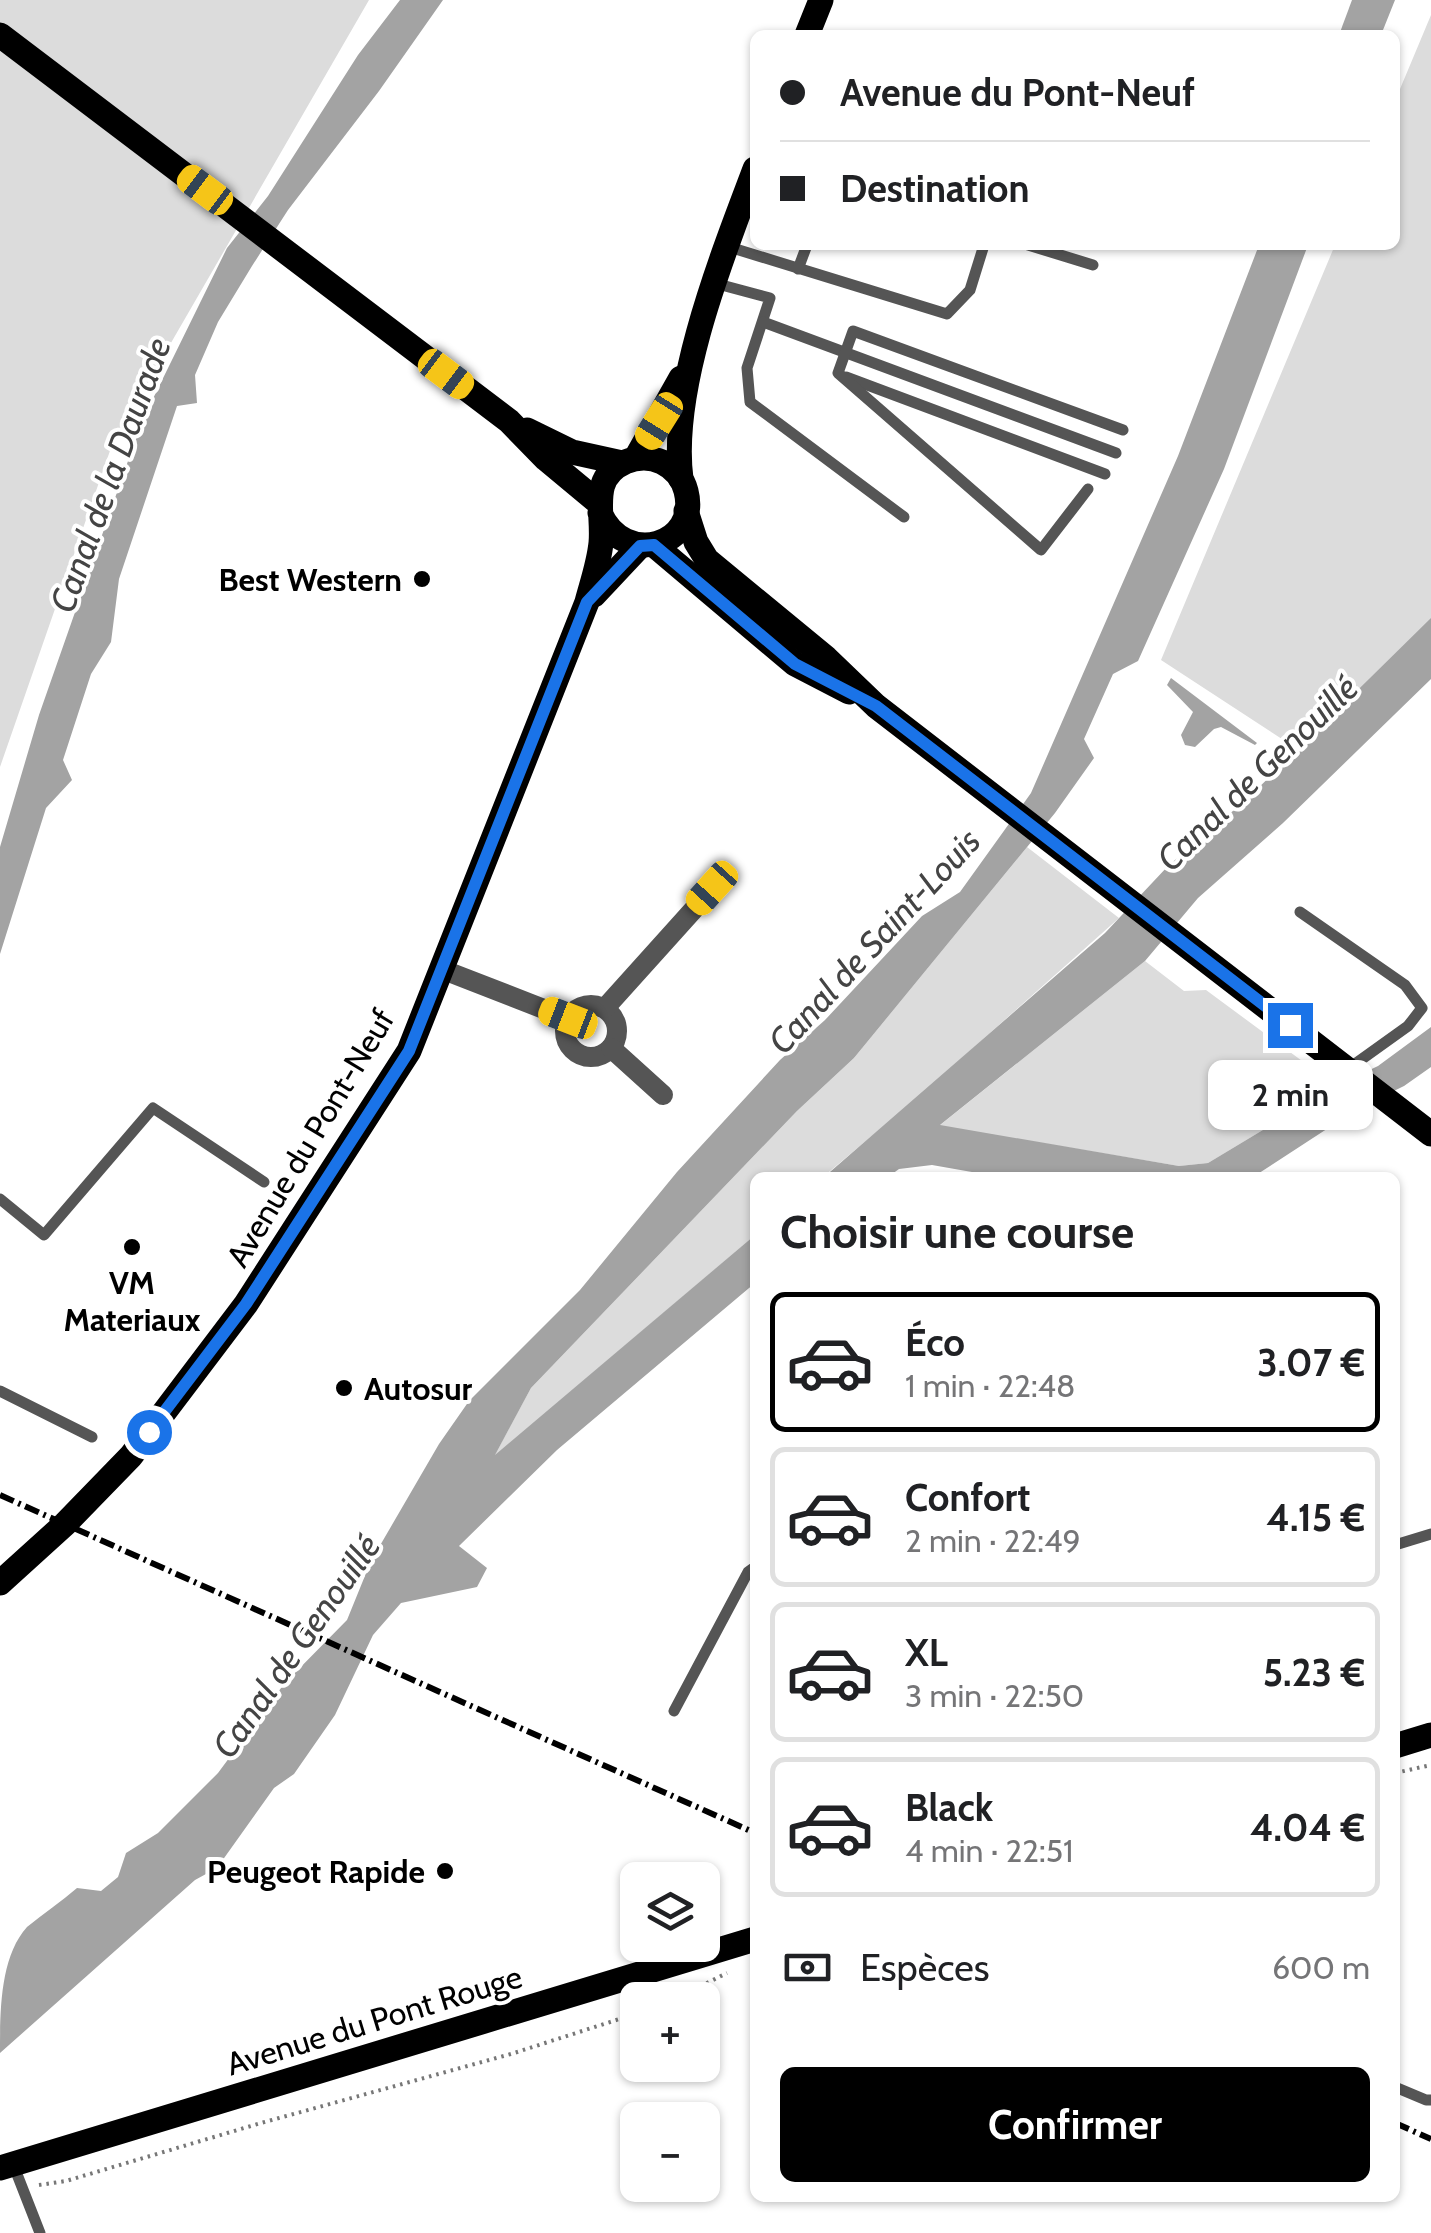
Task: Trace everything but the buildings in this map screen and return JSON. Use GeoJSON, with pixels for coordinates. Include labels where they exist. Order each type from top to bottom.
{"type":"FeatureCollection","features":[{"type":"Feature","properties":{"kind":"main road"},"geometry":{"type":"LineString","coordinates":[[809,30],[821,0]]}},
{"type":"Feature","properties":{"kind":"main road"},"geometry":{"type":"LineString","coordinates":[[0,35],[509,421],[599,508],[615,536],[647,546],[795,664],[876,706]]}},
{"type":"Feature","properties":{"kind":"main road"},"geometry":{"type":"LineString","coordinates":[[587,602],[647,546],[675,533],[686,512],[688,500],[678,457],[692,355],[750,182]]}},
{"type":"Feature","properties":{"kind":"main road"},"geometry":{"type":"LineString","coordinates":[[587,602],[602,540],[599,508],[605,480],[629,460],[659,421],[692,355]]}},
{"type":"Feature","properties":{"kind":"main road"},"geometry":{"type":"LineString","coordinates":[[509,421],[572,452],[662,462],[681,479]]}},
{"type":"Feature","properties":{"kind":"main road"},"geometry":{"type":"LineString","coordinates":[[686,512],[707,560],[826,658],[876,706],[1431,1134]]}},
{"type":"Feature","properties":{"kind":"main road","name":"Avenue du Pont-Neuf"},"geometry":{"type":"LineString","coordinates":[[0,1582],[66,1524],[131,1456],[246,1304],[409,1051],[587,602]]}},
{"type":"Feature","properties":{"kind":"main road"},"geometry":{"type":"LineString","coordinates":[[1400,1744],[1431,1735]]}},
{"type":"Feature","properties":{"kind":"main road","name":"Avenue du Pont Rouge"},"geometry":{"type":"LineString","coordinates":[[11,2173],[750,1941]]}},
{"type":"Feature","properties":{"kind":"street"},"geometry":{"type":"LineString","coordinates":[[605,1008],[712,888]]}},
{"type":"Feature","properties":{"kind":"street"},"geometry":{"type":"LineString","coordinates":[[442,969],[568,1018]]}},
{"type":"Feature","properties":{"kind":"street"},"geometry":{"type":"LineString","coordinates":[[580,1006],[605,1008],[616,1022],[612,1048],[588,1057],[572,1050],[564,1034],[568,1018],[580,1006]]}},
{"type":"Feature","properties":{"kind":"street"},"geometry":{"type":"LineString","coordinates":[[612,1048],[663,1095]]}},
{"type":"Feature","properties":{"kind":"lane"},"geometry":{"type":"LineString","coordinates":[[726,246],[946,314],[970,290],[982,250]]}},
{"type":"Feature","properties":{"kind":"lane"},"geometry":{"type":"LineString","coordinates":[[798,268],[805,250]]}},
{"type":"Feature","properties":{"kind":"lane"},"geometry":{"type":"LineString","coordinates":[[1043,250],[1093,266]]}},
{"type":"Feature","properties":{"kind":"lane"},"geometry":{"type":"LineString","coordinates":[[714,283],[770,298],[748,368],[750,402],[904,517]]}},
{"type":"Feature","properties":{"kind":"lane"},"geometry":{"type":"LineString","coordinates":[[763,322],[1116,452]]}},
{"type":"Feature","properties":{"kind":"lane"},"geometry":{"type":"LineString","coordinates":[[838,373],[853,330],[1123,430]]}},
{"type":"Feature","properties":{"kind":"lane"},"geometry":{"type":"LineString","coordinates":[[838,373],[1105,474]]}},
{"type":"Feature","properties":{"kind":"lane"},"geometry":{"type":"LineString","coordinates":[[838,373],[1040,550],[1088,489]]}},
{"type":"Feature","properties":{"kind":"lane"},"geometry":{"type":"LineString","coordinates":[[1300,912],[1404,985],[1422,1008],[1408,1026],[1352,1072]]}},
{"type":"Feature","properties":{"kind":"lane"},"geometry":{"type":"LineString","coordinates":[[0,1199],[44,1236],[154,1108],[264,1182]]}},
{"type":"Feature","properties":{"kind":"lane"},"geometry":{"type":"LineString","coordinates":[[0,1392],[92,1436]]}},
{"type":"Feature","properties":{"kind":"lane"},"geometry":{"type":"LineString","coordinates":[[1400,1543],[1431,1534]]}},
{"type":"Feature","properties":{"kind":"lane"},"geometry":{"type":"LineString","coordinates":[[674,1711],[750,1571]]}},
{"type":"Feature","properties":{"kind":"lane"},"geometry":{"type":"LineString","coordinates":[[1400,2088],[1431,2100]]}},
{"type":"Feature","properties":{"kind":"lane"},"geometry":{"type":"LineString","coordinates":[[11,2173],[40,2233]]}},
{"type":"Feature","properties":{"kind":"path"},"geometry":{"type":"LineString","coordinates":[[1400,1772],[1431,1765]]}},
{"type":"Feature","properties":{"kind":"path"},"geometry":{"type":"LineString","coordinates":[[710,1982],[730,1972]]}},
{"type":"Feature","properties":{"kind":"path"},"geometry":{"type":"LineString","coordinates":[[11,2173],[66,2181],[511,2054],[620,2019]]}},
{"type":"Feature","properties":{"kind":"shaded area"},"geometry":{"type":"Polygon","coordinates":[[[0,0],[369,0],[112,445],[0,767],[0,0]]]}},
{"type":"Feature","properties":{"kind":"shaded area"},"geometry":{"type":"Polygon","coordinates":[[[400,0],[443,0],[288,210],[252,266],[218,322],[195,375],[197,403],[177,406],[119,579],[111,642],[91,674],[63,760],[72,780],[46,808],[0,954],[0,847],[39,715],[142,421],[227,248],[268,196],[358,55],[400,0]]]}},
{"type":"Feature","properties":{"kind":"shaded area"},"geometry":{"type":"Polygon","coordinates":[[[1352,0],[1395,0],[1383,30],[1341,30],[1352,0]]]}},
{"type":"Feature","properties":{"kind":"shaded area"},"geometry":{"type":"Polygon","coordinates":[[[1431,15],[1431,647],[1285,741],[1161,660],[1333,250],[1400,250],[1400,89],[1431,15]]]}},
{"type":"Feature","properties":{"kind":"shaded area"},"geometry":{"type":"Polygon","coordinates":[[[1257,250],[1306,250],[1224,469],[1138,661],[1113,674],[1084,739],[1094,758],[1055,813],[854,1058],[797,1111],[531,1388],[495,1455],[750,1239],[750,1287],[557,1450],[459,1546],[487,1568],[477,1587],[401,1603],[373,1635],[335,1715],[294,1774],[274,1788],[217,1868],[195,1880],[0,2053],[1,2003],[7,1969],[11,1953],[27,1927],[77,1888],[101,1891],[118,1877],[126,1853],[158,1833],[218,1773],[284,1684],[347,1620],[371,1561],[439,1444],[469,1401],[580,1290],[677,1172],[780,1060],[825,1020],[922,916],[960,892],[1031,793],[1178,456],[1257,250]]]}},
{"type":"Feature","properties":{"kind":"shaded area"},"geometry":{"type":"Polygon","coordinates":[[[1431,618],[1431,679],[1283,823],[1198,898],[1145,961],[940,1125],[1179,1166],[1208,1163],[1336,1086],[1378,1066],[1431,1027],[1431,1067],[1261,1172],[972,1172],[932,1165],[895,1172],[830,1172],[1105,933],[1168,866],[1247,799],[1431,618]]]}},
{"type":"Feature","properties":{"kind":"shaded area"},"geometry":{"type":"Polygon","coordinates":[[[1171,678],[1257,743],[1221,727],[1195,747],[1185,745],[1181,735],[1193,712],[1167,685],[1171,678]]]}},
{"type":"Feature","properties":{"kind":"shaded area"},"geometry":{"type":"Polygon","coordinates":[[[1027,847],[1119,918],[829,1172],[750,1172],[750,1239],[493,1458],[531,1388],[797,1111],[854,1058],[1027,847]]]}},
{"type":"Feature","properties":{"kind":"shaded area"},"geometry":{"type":"Polygon","coordinates":[[[1145,961],[1184,991],[1206,990],[1336,1086],[1208,1163],[1179,1166],[939,1126],[1145,961]]]}},
{"type":"Feature","properties":{"kind":"railway"},"geometry":{"type":"LineString","coordinates":[[0,1495],[750,1831]]}},
{"type":"Feature","properties":{"kind":"railway"},"geometry":{"type":"LineString","coordinates":[[1400,2125],[1431,2139]]}},
{"type":"Feature","properties":{"kind":"place","name":"Best Western"},"geometry":{"type":"Point","coordinates":[422,579]}},
{"type":"Feature","properties":{"kind":"place","name":"VM Materiaux"},"geometry":{"type":"Point","coordinates":[132,1247]}},
{"type":"Feature","properties":{"kind":"place","name":"Autosur"},"geometry":{"type":"Point","coordinates":[344,1388]}},
{"type":"Feature","properties":{"kind":"place","name":"Peugeot Rapide"},"geometry":{"type":"Point","coordinates":[445,1871]}},
{"type":"Feature","properties":{"kind":"route"},"geometry":{"type":"LineString","coordinates":[[149,1432],[246,1304],[409,1051],[587,602],[640,546],[654,545],[795,664],[876,706],[1290,1025]]}},
{"type":"Feature","properties":{"kind":"water label","name":"Canal de la Daurade"},"geometry":{"type":"Point","coordinates":[110,475]}},
{"type":"Feature","properties":{"kind":"water label","name":"Canal de Genouillé"},"geometry":{"type":"Point","coordinates":[1257,773]}},
{"type":"Feature","properties":{"kind":"water label","name":"Canal de Saint-Louis"},"geometry":{"type":"Point","coordinates":[874,941]}},
{"type":"Feature","properties":{"kind":"water label","name":"Canal de Genouillé"},"geometry":{"type":"Point","coordinates":[296,1646]}}]}
